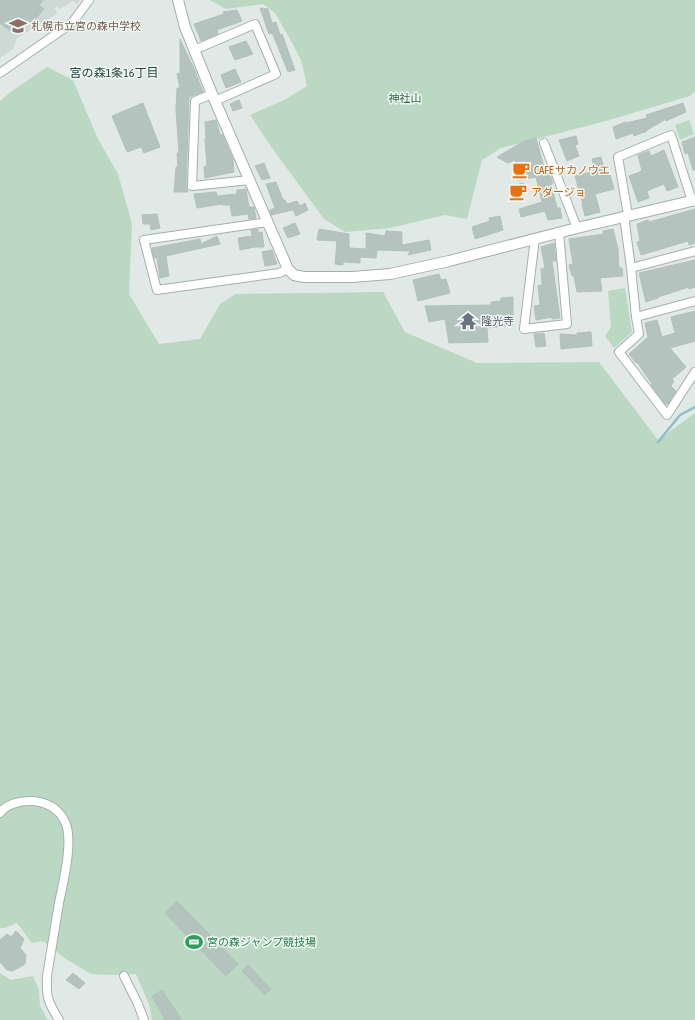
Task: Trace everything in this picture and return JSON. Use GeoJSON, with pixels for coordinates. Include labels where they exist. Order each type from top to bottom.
{"type":"FeatureCollection","features":[{"type":"Feature","properties":{"kind":"street"},"geometry":{"type":"LineString","coordinates":[[0,73],[72,23],[89,0]]}},
{"type":"Feature","properties":{"kind":"street"},"geometry":{"type":"LineString","coordinates":[[178,0],[185,27],[194,50],[288,269],[294,275],[304,277],[352,278],[390,274],[449,261],[559,232],[626,216],[693,201],[671,135],[618,157],[626,216],[639,334],[619,352],[667,415],[695,372]]}},
{"type":"Feature","properties":{"kind":"street"},"geometry":{"type":"LineString","coordinates":[[194,50],[255,24],[276,74],[214,97],[195,101],[192,186],[250,180]]}},
{"type":"Feature","properties":{"kind":"street"},"geometry":{"type":"LineString","coordinates":[[544,142],[577,228]]}},
{"type":"Feature","properties":{"kind":"street"},"geometry":{"type":"LineString","coordinates":[[268,222],[144,240],[157,290],[278,273],[288,269]]}},
{"type":"Feature","properties":{"kind":"street"},"geometry":{"type":"LineString","coordinates":[[535,238],[524,328],[567,324],[559,232]]}},
{"type":"Feature","properties":{"kind":"street"},"geometry":{"type":"LineString","coordinates":[[631,268],[695,251]]}},
{"type":"Feature","properties":{"kind":"street"},"geometry":{"type":"LineString","coordinates":[[636,317],[695,300]]}},
{"type":"Feature","properties":{"kind":"street"},"geometry":{"type":"LineString","coordinates":[[0,813],[12,804],[24,801],[37,801],[47,803],[58,812],[65,821],[68,832],[68,854],[47,976],[49,1003],[59,1020]]}},
{"type":"Feature","properties":{"kind":"street"},"geometry":{"type":"LineString","coordinates":[[124,976],[144,1020]]}},
{"type":"Feature","properties":{"kind":"shaded area","name":"札幌市立宮の森中学校"},"geometry":{"type":"Polygon","coordinates":[[[0,0],[80,0],[77,4],[73,1],[60,9],[58,7],[55,8],[57,14],[17,38],[13,49],[0,58],[0,0]]]}},
{"type":"Feature","properties":{"kind":"green space","name":"神社山"},"geometry":{"type":"Polygon","coordinates":[[[210,0],[695,0],[695,91],[690,96],[606,121],[501,148],[482,160],[467,219],[445,215],[390,228],[345,232],[324,219],[272,148],[250,115],[284,100],[307,86],[301,60],[275,13],[263,4],[226,9],[210,0]]]}},
{"type":"Feature","properties":{"kind":"green space"},"geometry":{"type":"Polygon","coordinates":[[[47,67],[73,80],[98,139],[118,174],[132,224],[129,294],[159,344],[200,339],[220,304],[235,294],[383,292],[405,332],[477,363],[599,362],[658,440],[695,413],[695,1020],[152,1020],[150,1007],[136,974],[91,974],[66,959],[43,941],[32,943],[17,923],[5,928],[0,928],[0,101],[47,67]]]}},
{"type":"Feature","properties":{"kind":"green space"},"geometry":{"type":"Polygon","coordinates":[[[689,120],[694,134],[680,140],[675,125],[689,120]]]}},
{"type":"Feature","properties":{"kind":"green space"},"geometry":{"type":"Polygon","coordinates":[[[625,288],[632,332],[614,348],[605,336],[611,327],[608,291],[625,288]]]}},
{"type":"Feature","properties":{"kind":"green space"},"geometry":{"type":"Polygon","coordinates":[[[0,973],[11,980],[33,976],[39,990],[40,1006],[48,1020],[0,1020],[0,973]]]}},
{"type":"Feature","properties":{"kind":"building"},"geometry":{"type":"Polygon","coordinates":[[[0,0],[43,0],[39,6],[44,9],[31,24],[19,17],[10,31],[0,23],[0,0]]]}},
{"type":"Feature","properties":{"kind":"building"},"geometry":{"type":"Polygon","coordinates":[[[260,8],[268,9],[272,23],[276,22],[295,70],[288,72],[272,33],[269,34],[260,8]]]}},
{"type":"Feature","properties":{"kind":"building"},"geometry":{"type":"Polygon","coordinates":[[[237,10],[242,21],[217,30],[218,34],[201,41],[194,24],[224,14],[223,12],[237,10]]]}},
{"type":"Feature","properties":{"kind":"building"},"geometry":{"type":"Polygon","coordinates":[[[180,39],[203,92],[189,97],[186,186],[188,192],[174,192],[176,167],[178,167],[177,153],[179,153],[176,110],[177,88],[180,88],[177,74],[180,73],[180,39]]]}},
{"type":"Feature","properties":{"kind":"building"},"geometry":{"type":"Polygon","coordinates":[[[246,41],[253,54],[235,60],[229,47],[246,41]]]}},
{"type":"Feature","properties":{"kind":"building"},"geometry":{"type":"Polygon","coordinates":[[[235,69],[241,82],[226,88],[221,75],[235,69]]]}},
{"type":"Feature","properties":{"kind":"building"},"geometry":{"type":"Polygon","coordinates":[[[239,100],[242,108],[233,111],[230,104],[239,100]]]}},
{"type":"Feature","properties":{"kind":"building"},"geometry":{"type":"Polygon","coordinates":[[[143,103],[160,147],[144,153],[141,147],[127,152],[112,116],[143,103]]]}},
{"type":"Feature","properties":{"kind":"building"},"geometry":{"type":"Polygon","coordinates":[[[683,103],[686,112],[666,121],[666,119],[647,131],[634,136],[633,133],[616,139],[613,127],[625,122],[647,118],[646,115],[683,103]]]}},
{"type":"Feature","properties":{"kind":"building"},"geometry":{"type":"Polygon","coordinates":[[[216,120],[220,135],[222,134],[233,159],[234,172],[205,178],[204,167],[207,166],[205,122],[216,120]]]}},
{"type":"Feature","properties":{"kind":"building"},"geometry":{"type":"Polygon","coordinates":[[[576,136],[578,144],[575,145],[579,156],[567,161],[559,140],[576,136]]]}},
{"type":"Feature","properties":{"kind":"building"},"geometry":{"type":"Polygon","coordinates":[[[695,137],[695,170],[693,170],[688,153],[685,154],[682,142],[695,137]]]}},
{"type":"Feature","properties":{"kind":"building"},"geometry":{"type":"Polygon","coordinates":[[[536,138],[546,174],[549,172],[553,183],[551,183],[557,208],[560,208],[562,218],[548,220],[545,211],[521,217],[519,209],[542,202],[536,177],[519,180],[515,160],[508,163],[497,157],[524,141],[536,138]]]}},
{"type":"Feature","properties":{"kind":"building"},"geometry":{"type":"Polygon","coordinates":[[[664,150],[678,187],[667,191],[664,184],[647,191],[649,198],[638,202],[629,176],[642,171],[638,155],[649,151],[651,156],[664,150]]]}},
{"type":"Feature","properties":{"kind":"building"},"geometry":{"type":"Polygon","coordinates":[[[601,157],[606,176],[610,175],[614,189],[595,194],[600,212],[585,216],[575,176],[595,171],[592,159],[601,157]]]}},
{"type":"Feature","properties":{"kind":"building"},"geometry":{"type":"Polygon","coordinates":[[[264,163],[270,178],[262,180],[255,166],[264,163]]]}},
{"type":"Feature","properties":{"kind":"building"},"geometry":{"type":"Polygon","coordinates":[[[276,182],[283,200],[285,200],[287,204],[297,201],[300,206],[305,203],[308,210],[296,216],[293,210],[271,215],[270,210],[275,208],[266,184],[276,182]]]}},
{"type":"Feature","properties":{"kind":"building"},"geometry":{"type":"Polygon","coordinates":[[[523,183],[526,191],[513,195],[509,187],[523,183]]]}},
{"type":"Feature","properties":{"kind":"building"},"geometry":{"type":"Polygon","coordinates":[[[246,189],[249,207],[254,207],[256,218],[249,219],[248,214],[232,216],[230,205],[222,204],[197,208],[194,194],[216,192],[217,196],[237,194],[237,190],[246,189]]]}},
{"type":"Feature","properties":{"kind":"building"},"geometry":{"type":"Polygon","coordinates":[[[695,209],[695,243],[689,245],[688,241],[641,255],[637,242],[640,241],[637,224],[695,209]]]}},
{"type":"Feature","properties":{"kind":"building"},"geometry":{"type":"Polygon","coordinates":[[[157,214],[160,228],[151,230],[150,224],[143,224],[142,215],[157,214]]]}},
{"type":"Feature","properties":{"kind":"building"},"geometry":{"type":"Polygon","coordinates":[[[500,216],[503,230],[475,239],[472,227],[490,221],[489,218],[500,216]]]}},
{"type":"Feature","properties":{"kind":"building"},"geometry":{"type":"Polygon","coordinates":[[[295,223],[300,234],[288,238],[283,228],[295,223]]]}},
{"type":"Feature","properties":{"kind":"building"},"geometry":{"type":"Polygon","coordinates":[[[258,229],[258,233],[262,232],[264,247],[240,250],[238,238],[252,236],[251,230],[258,229]]]}},
{"type":"Feature","properties":{"kind":"building"},"geometry":{"type":"Polygon","coordinates":[[[319,229],[349,234],[349,248],[366,249],[366,233],[385,236],[386,231],[402,232],[402,245],[429,240],[431,250],[408,255],[410,251],[377,250],[376,258],[360,257],[360,263],[343,262],[343,265],[335,264],[337,241],[317,240],[319,229]]]}},
{"type":"Feature","properties":{"kind":"building"},"geometry":{"type":"Polygon","coordinates":[[[613,229],[618,249],[619,268],[622,268],[623,276],[600,278],[602,291],[577,292],[574,276],[572,276],[569,265],[573,264],[569,239],[604,234],[603,231],[613,229]]]}},
{"type":"Feature","properties":{"kind":"building"},"geometry":{"type":"Polygon","coordinates":[[[217,236],[220,244],[166,256],[169,276],[160,278],[157,258],[154,258],[152,248],[200,239],[201,244],[217,236]]]}},
{"type":"Feature","properties":{"kind":"building"},"geometry":{"type":"Polygon","coordinates":[[[554,243],[556,261],[552,261],[560,318],[552,319],[552,317],[536,320],[534,306],[540,305],[538,286],[542,285],[541,269],[545,268],[541,247],[554,243]]]}},
{"type":"Feature","properties":{"kind":"building"},"geometry":{"type":"Polygon","coordinates":[[[272,250],[277,264],[265,266],[262,252],[272,250]]]}},
{"type":"Feature","properties":{"kind":"building"},"geometry":{"type":"Polygon","coordinates":[[[695,260],[695,287],[689,289],[689,287],[646,302],[639,273],[695,260]]]}},
{"type":"Feature","properties":{"kind":"building"},"geometry":{"type":"Polygon","coordinates":[[[439,274],[441,280],[446,279],[450,293],[418,301],[413,280],[439,274]]]}},
{"type":"Feature","properties":{"kind":"building"},"geometry":{"type":"Polygon","coordinates":[[[513,297],[513,325],[487,328],[488,342],[449,343],[445,319],[429,322],[425,306],[491,305],[491,302],[501,301],[501,298],[513,297]]]}},
{"type":"Feature","properties":{"kind":"building"},"geometry":{"type":"Polygon","coordinates":[[[695,311],[695,341],[670,348],[686,367],[672,379],[674,381],[671,386],[676,391],[668,404],[665,404],[637,362],[636,363],[629,354],[648,337],[645,323],[657,320],[662,337],[675,333],[671,317],[695,311]]]}},
{"type":"Feature","properties":{"kind":"building"},"geometry":{"type":"Polygon","coordinates":[[[591,332],[592,346],[561,349],[560,334],[577,335],[577,333],[591,332]]]}},
{"type":"Feature","properties":{"kind":"building"},"geometry":{"type":"Polygon","coordinates":[[[544,333],[546,346],[536,347],[534,334],[544,333]]]}},
{"type":"Feature","properties":{"kind":"building"},"geometry":{"type":"Polygon","coordinates":[[[177,901],[238,964],[226,976],[165,913],[177,901]]]}},
{"type":"Feature","properties":{"kind":"building"},"geometry":{"type":"Polygon","coordinates":[[[16,931],[24,939],[20,948],[26,955],[25,964],[13,971],[7,970],[0,962],[0,940],[7,934],[11,937],[16,931]]]}},
{"type":"Feature","properties":{"kind":"building"},"geometry":{"type":"Polygon","coordinates":[[[248,965],[271,989],[265,995],[242,971],[248,965]]]}},
{"type":"Feature","properties":{"kind":"building"},"geometry":{"type":"Polygon","coordinates":[[[73,973],[85,983],[79,989],[66,980],[73,973]]]}},
{"type":"Feature","properties":{"kind":"building"},"geometry":{"type":"Polygon","coordinates":[[[162,990],[182,1020],[165,1020],[152,996],[162,990]]]}},
{"type":"Feature","properties":{"kind":"waterway"},"geometry":{"type":"LineString","coordinates":[[658,442],[680,415],[695,407]]}},
{"type":"Feature","properties":{"kind":"place","name":"札幌市立宮の森中学校"},"geometry":{"type":"Point","coordinates":[18,26]}},
{"type":"Feature","properties":{"kind":"place","name":"CAFE サカノウエ"},"geometry":{"type":"Point","coordinates":[521,170]}},
{"type":"Feature","properties":{"kind":"place","name":"アダージョ"},"geometry":{"type":"Point","coordinates":[518,192]}},
{"type":"Feature","properties":{"kind":"place","name":"隆光寺"},"geometry":{"type":"Point","coordinates":[468,321]}},
{"type":"Feature","properties":{"kind":"place","name":"宮の森ジャンプ競技場"},"geometry":{"type":"Point","coordinates":[194,942]}},
{"type":"Feature","properties":{"kind":"district","name":"宮の森1条16丁目"},"geometry":{"type":"Point","coordinates":[114,73]}}]}
